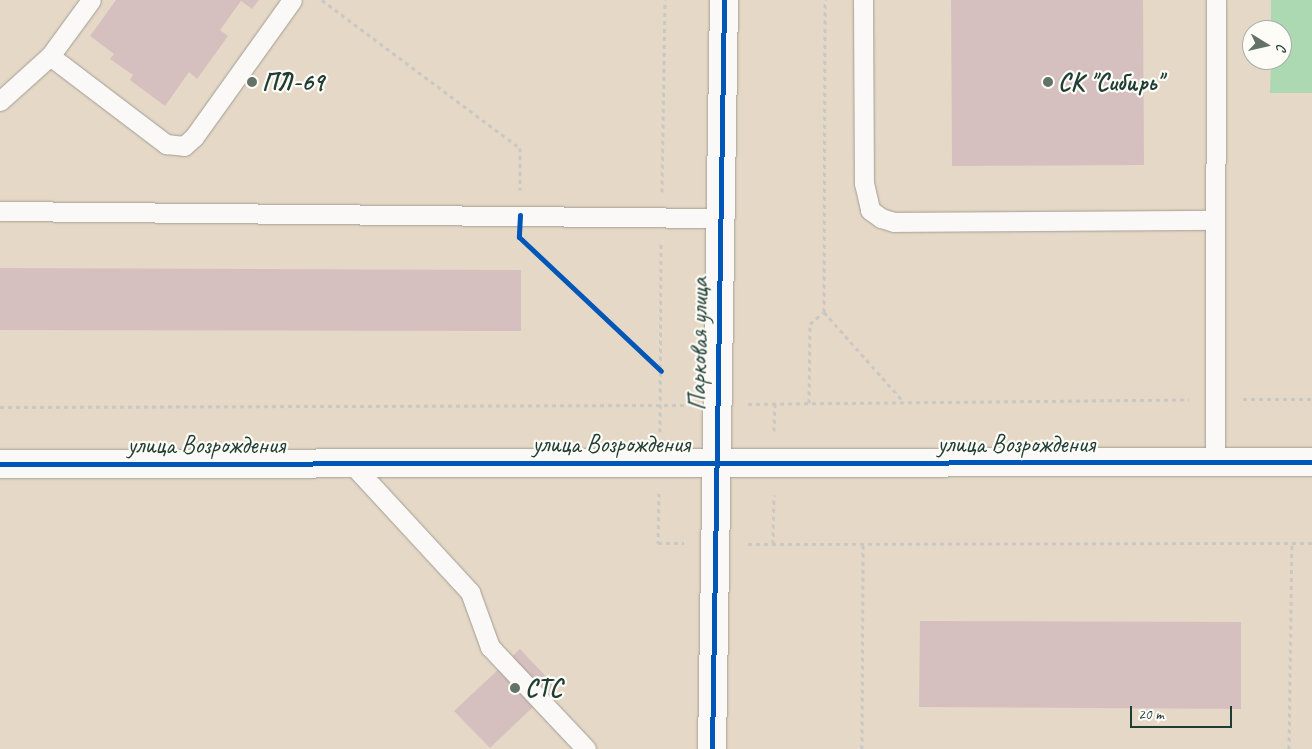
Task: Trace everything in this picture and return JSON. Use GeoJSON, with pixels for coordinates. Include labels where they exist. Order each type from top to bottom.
{"type":"FeatureCollection","features":[{"type":"Feature","properties":{"kind":"street","name":"Парковая улица"},"geometry":{"type":"LineString","coordinates":[[712,749],[724,0]]}},
{"type":"Feature","properties":{"kind":"street","name":"улица Возрождения"},"geometry":{"type":"LineString","coordinates":[[0,464],[1312,462]]}},
{"type":"Feature","properties":{"kind":"lane"},"geometry":{"type":"LineString","coordinates":[[0,101],[50,56],[91,0]]}},
{"type":"Feature","properties":{"kind":"lane"},"geometry":{"type":"LineString","coordinates":[[50,56],[166,144],[184,146],[194,137],[292,0]]}},
{"type":"Feature","properties":{"kind":"lane"},"geometry":{"type":"LineString","coordinates":[[863,0],[864,183],[870,210],[881,218],[894,222],[1216,220]]}},
{"type":"Feature","properties":{"kind":"lane"},"geometry":{"type":"LineString","coordinates":[[1215,462],[1216,0]]}},
{"type":"Feature","properties":{"kind":"lane"},"geometry":{"type":"LineString","coordinates":[[0,211],[720,218]]}},
{"type":"Feature","properties":{"kind":"lane"},"geometry":{"type":"LineString","coordinates":[[351,463],[470,592],[490,647],[586,749]]}},
{"type":"Feature","properties":{"kind":"path"},"geometry":{"type":"LineString","coordinates":[[322,0],[520,148],[519,237],[660,371]]}},
{"type":"Feature","properties":{"kind":"path"},"geometry":{"type":"LineString","coordinates":[[658,543],[665,0]]}},
{"type":"Feature","properties":{"kind":"path"},"geometry":{"type":"LineString","coordinates":[[825,0],[824,312],[903,402]]}},
{"type":"Feature","properties":{"kind":"path"},"geometry":{"type":"LineString","coordinates":[[808,403],[810,324],[824,312]]}},
{"type":"Feature","properties":{"kind":"path"},"geometry":{"type":"LineString","coordinates":[[0,407],[660,405],[1312,398]]}},
{"type":"Feature","properties":{"kind":"path"},"geometry":{"type":"LineString","coordinates":[[1289,749],[1292,543]]}},
{"type":"Feature","properties":{"kind":"path"},"geometry":{"type":"LineString","coordinates":[[773,544],[1312,543]]}},
{"type":"Feature","properties":{"kind":"path"},"geometry":{"type":"LineString","coordinates":[[862,749],[863,544]]}},
{"type":"Feature","properties":{"kind":"green space"},"geometry":{"type":"Polygon","coordinates":[[[1271,0],[1312,0],[1312,93],[1270,93],[1271,70],[1292,70],[1292,20],[1271,20],[1271,0]]]}},
{"type":"Feature","properties":{"kind":"building"},"geometry":{"type":"Polygon","coordinates":[[[116,0],[259,0],[252,9],[241,1],[220,30],[228,36],[197,79],[189,72],[165,106],[130,80],[133,75],[110,59],[114,54],[90,36],[116,0]]]}},
{"type":"Feature","properties":{"kind":"building","name":"СК \"Сибирь\""},"geometry":{"type":"Polygon","coordinates":[[[951,0],[1143,0],[1144,165],[952,166],[951,0]]]}},
{"type":"Feature","properties":{"kind":"building"},"geometry":{"type":"Polygon","coordinates":[[[0,268],[521,270],[521,331],[0,330],[0,268]]]}},
{"type":"Feature","properties":{"kind":"building"},"geometry":{"type":"Polygon","coordinates":[[[920,621],[1241,622],[1241,709],[919,707],[920,621]]]}},
{"type":"Feature","properties":{"kind":"building"},"geometry":{"type":"Polygon","coordinates":[[[520,649],[555,686],[490,748],[454,711],[520,649]]]}},
{"type":"Feature","properties":{"kind":"cycle path"},"geometry":{"type":"LineString","coordinates":[[712,749],[724,0]]}},
{"type":"Feature","properties":{"kind":"cycle path"},"geometry":{"type":"LineString","coordinates":[[520,215],[519,237],[661,371]]}},
{"type":"Feature","properties":{"kind":"cycle path"},"geometry":{"type":"LineString","coordinates":[[0,464],[1312,462]]}},
{"type":"Feature","properties":{"kind":"place","name":"ПЛ-69"},"geometry":{"type":"Point","coordinates":[252,82]}},
{"type":"Feature","properties":{"kind":"place","name":"СК \"Сибирь\""},"geometry":{"type":"Point","coordinates":[1048,82]}},
{"type":"Feature","properties":{"kind":"place","name":"СТС"},"geometry":{"type":"Point","coordinates":[515,688]}}]}
